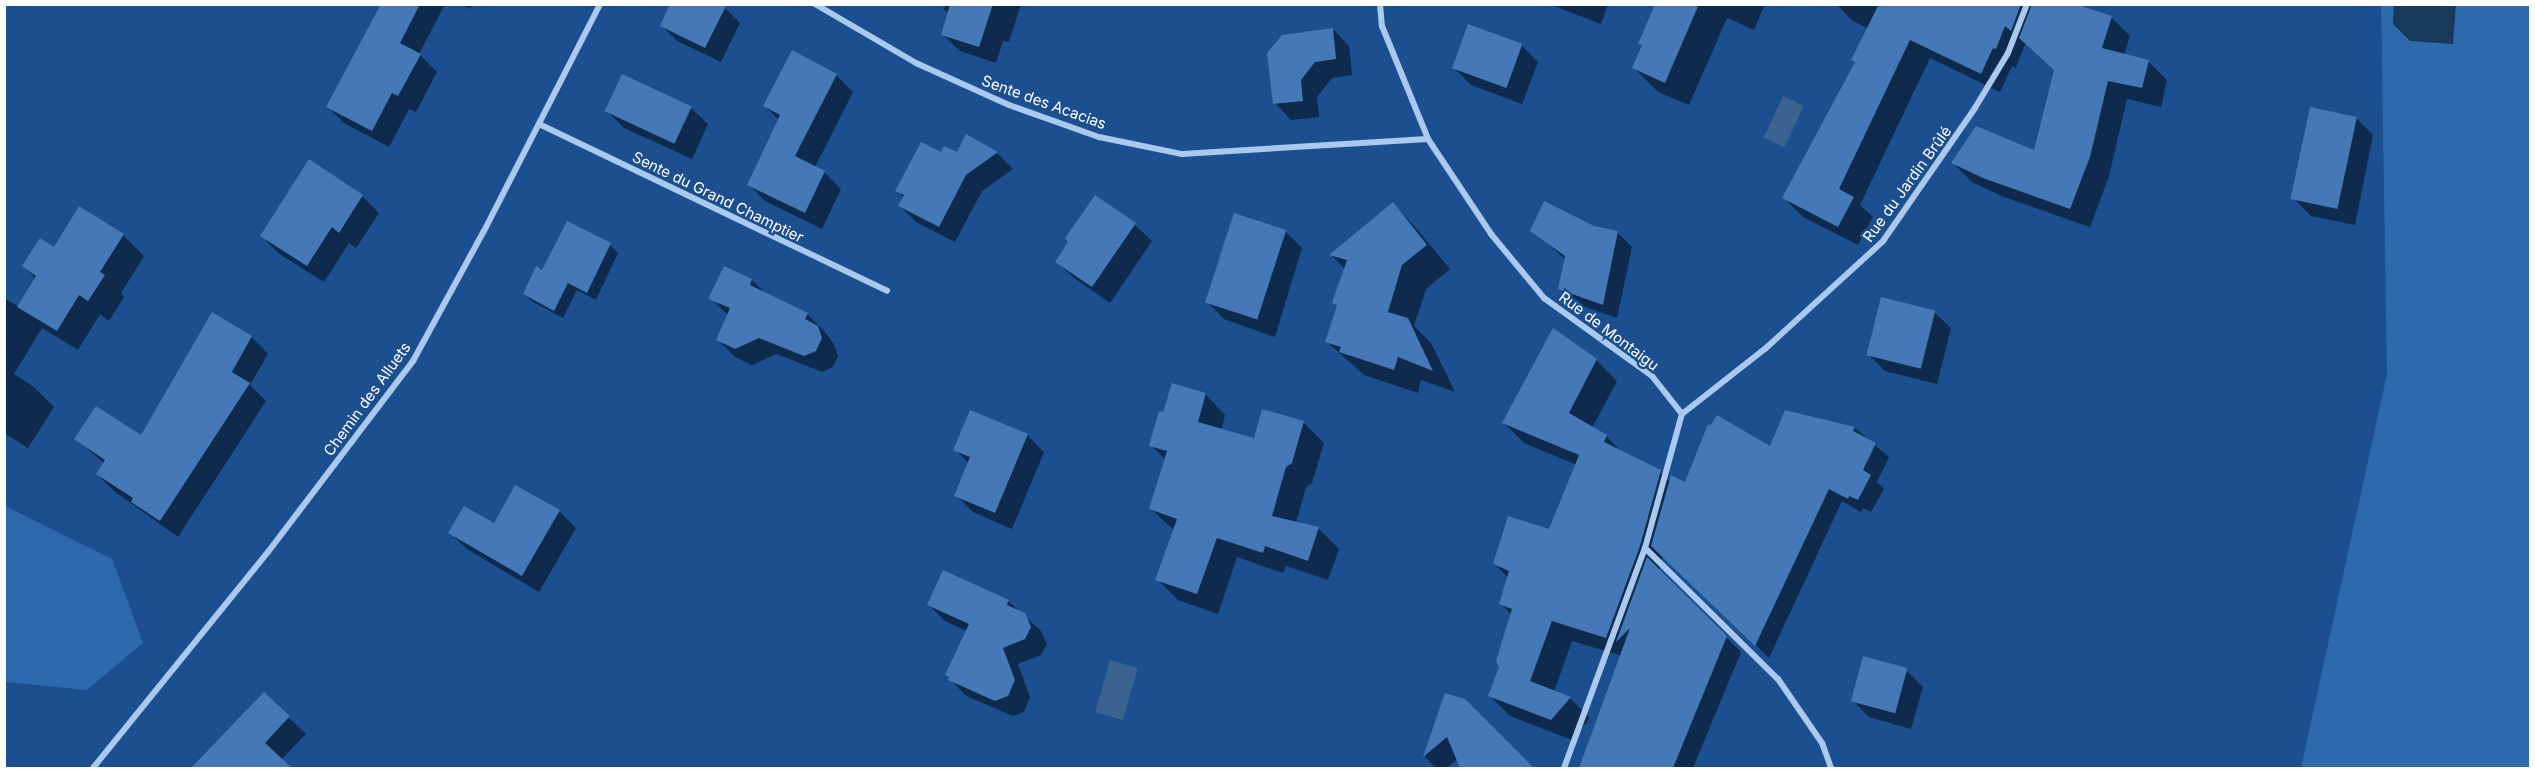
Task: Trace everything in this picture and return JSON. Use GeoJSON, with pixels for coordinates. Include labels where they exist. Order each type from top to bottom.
{"type":"FeatureCollection","features":[{"type":"Feature","properties":{"kind":"street","name":"Chemin des Alluets"},"geometry":{"type":"LineString","coordinates":[[93,768],[268,552],[413,361],[484,231],[600,4]]}},
{"type":"Feature","properties":{"kind":"street","name":"Sente des Acacias"},"geometry":{"type":"LineString","coordinates":[[815,4],[916,63],[1009,105],[1099,137],[1182,154],[1428,139]]}},
{"type":"Feature","properties":{"kind":"street","name":"Rue de Montaigu"},"geometry":{"type":"LineString","coordinates":[[1380,4],[1382,26],[1428,139],[1491,234],[1544,298],[1652,376],[1682,414]]}},
{"type":"Feature","properties":{"kind":"street","name":"Rue du Jardin Brûlé"},"geometry":{"type":"LineString","coordinates":[[1682,414],[1766,348],[1882,242],[1975,108],[2008,53],[2027,4]]}},
{"type":"Feature","properties":{"kind":"street","name":"Sente du Grand Champtier"},"geometry":{"type":"LineString","coordinates":[[539,124],[887,291]]}},
{"type":"Feature","properties":{"kind":"street"},"geometry":{"type":"LineString","coordinates":[[1564,768],[1645,548],[1682,414]]}},
{"type":"Feature","properties":{"kind":"street"},"geometry":{"type":"LineString","coordinates":[[1645,548],[1778,679],[1822,743],[1831,768]]}},
{"type":"Feature","properties":{"kind":"shaded area"},"geometry":{"type":"Polygon","coordinates":[[[2381,5],[2530,5],[2530,768],[2301,768],[2387,374],[2381,5]]]}},
{"type":"Feature","properties":{"kind":"shaded area"},"geometry":{"type":"Polygon","coordinates":[[[1783,96],[1804,106],[1784,147],[1764,138],[1783,96]]]}},
{"type":"Feature","properties":{"kind":"shaded area"},"geometry":{"type":"Polygon","coordinates":[[[5,506],[112,559],[143,643],[87,690],[5,682],[5,506]]]}},
{"type":"Feature","properties":{"kind":"shaded area"},"geometry":{"type":"Polygon","coordinates":[[[1110,660],[1138,668],[1123,720],[1095,712],[1110,660]]]}},
{"type":"Feature","properties":{"kind":"building"},"geometry":{"type":"Polygon","coordinates":[[[381,4],[420,4],[400,43],[421,54],[398,96],[392,93],[372,131],[326,107],[381,4]]]}},
{"type":"Feature","properties":{"kind":"building"},"geometry":{"type":"Polygon","coordinates":[[[670,4],[727,4],[705,48],[660,26],[670,4]]]}},
{"type":"Feature","properties":{"kind":"building"},"geometry":{"type":"Polygon","coordinates":[[[950,4],[993,4],[979,47],[941,35],[950,4]]]}},
{"type":"Feature","properties":{"kind":"building"},"geometry":{"type":"Polygon","coordinates":[[[1655,4],[1699,4],[1665,83],[1632,68],[1642,45],[1638,44],[1655,4]]]}},
{"type":"Feature","properties":{"kind":"building"},"geometry":{"type":"Polygon","coordinates":[[[1879,4],[2021,4],[2011,31],[2005,26],[1996,49],[1993,48],[1981,74],[1910,40],[1839,189],[1854,197],[1838,227],[1782,198],[1855,62],[1851,60],[1879,4]]]}},
{"type":"Feature","properties":{"kind":"building"},"geometry":{"type":"Polygon","coordinates":[[[2032,4],[2075,4],[2112,16],[2102,48],[2149,60],[2142,88],[2108,81],[2090,157],[2070,209],[1983,178],[1951,163],[1976,126],[2034,150],[2054,70],[2019,38],[2032,4]]]}},
{"type":"Feature","properties":{"kind":"building"},"geometry":{"type":"Polygon","coordinates":[[[1468,24],[1523,44],[1506,88],[1452,68],[1468,24]]]}},
{"type":"Feature","properties":{"kind":"building"},"geometry":{"type":"Polygon","coordinates":[[[1333,28],[1336,59],[1315,62],[1301,80],[1303,101],[1273,104],[1267,53],[1282,35],[1333,28]]]}},
{"type":"Feature","properties":{"kind":"building"},"geometry":{"type":"Polygon","coordinates":[[[792,50],[837,74],[795,156],[825,171],[805,213],[747,185],[780,115],[763,106],[792,50]]]}},
{"type":"Feature","properties":{"kind":"building"},"geometry":{"type":"Polygon","coordinates":[[[622,74],[692,107],[674,144],[605,111],[622,74]]]}},
{"type":"Feature","properties":{"kind":"building"},"geometry":{"type":"Polygon","coordinates":[[[2310,107],[2357,117],[2337,209],[2290,199],[2310,107]]]}},
{"type":"Feature","properties":{"kind":"building"},"geometry":{"type":"Polygon","coordinates":[[[966,134],[998,152],[966,175],[939,227],[898,206],[904,195],[895,191],[921,142],[941,152],[944,146],[957,152],[966,134]]]}},
{"type":"Feature","properties":{"kind":"building"},"geometry":{"type":"Polygon","coordinates":[[[309,159],[363,195],[339,233],[332,227],[307,266],[260,236],[309,159]]]}},
{"type":"Feature","properties":{"kind":"building"},"geometry":{"type":"Polygon","coordinates":[[[1095,195],[1136,223],[1092,287],[1055,262],[1068,242],[1065,238],[1095,195]]]}},
{"type":"Feature","properties":{"kind":"building"},"geometry":{"type":"Polygon","coordinates":[[[1544,201],[1594,226],[1618,231],[1603,305],[1558,289],[1565,256],[1530,231],[1544,201]]]}},
{"type":"Feature","properties":{"kind":"building"},"geometry":{"type":"Polygon","coordinates":[[[1393,202],[1427,245],[1402,265],[1388,312],[1408,318],[1433,371],[1398,357],[1394,370],[1339,352],[1341,347],[1325,342],[1337,305],[1332,303],[1347,260],[1329,255],[1393,202]]]}},
{"type":"Feature","properties":{"kind":"building"},"geometry":{"type":"Polygon","coordinates":[[[79,206],[124,234],[100,272],[105,275],[88,301],[79,295],[57,331],[17,307],[36,276],[22,266],[40,238],[54,247],[79,206]]]}},
{"type":"Feature","properties":{"kind":"building"},"geometry":{"type":"Polygon","coordinates":[[[1234,213],[1286,230],[1257,319],[1205,302],[1234,213]]]}},
{"type":"Feature","properties":{"kind":"building"},"geometry":{"type":"Polygon","coordinates":[[[567,221],[611,243],[587,293],[568,283],[554,311],[523,294],[536,266],[542,270],[567,221]]]}},
{"type":"Feature","properties":{"kind":"building"},"geometry":{"type":"Polygon","coordinates":[[[724,266],[752,279],[750,285],[808,313],[805,319],[818,326],[822,338],[816,351],[804,356],[759,338],[735,349],[716,340],[730,308],[708,299],[724,266]]]}},
{"type":"Feature","properties":{"kind":"building"},"geometry":{"type":"Polygon","coordinates":[[[1881,297],[1935,311],[1921,369],[1866,355],[1881,297]]]}},
{"type":"Feature","properties":{"kind":"building"},"geometry":{"type":"Polygon","coordinates":[[[212,312],[252,336],[232,372],[250,383],[160,521],[131,502],[133,498],[96,474],[105,460],[74,439],[96,406],[141,435],[212,312]]]}},
{"type":"Feature","properties":{"kind":"building"},"geometry":{"type":"Polygon","coordinates":[[[1553,328],[1597,359],[1569,413],[1607,435],[1604,442],[1661,470],[1640,546],[1606,638],[1552,621],[1530,681],[1571,697],[1551,720],[1488,696],[1499,667],[1496,661],[1512,609],[1499,604],[1509,571],[1493,564],[1508,516],[1549,529],[1579,455],[1502,423],[1553,328]]]}},
{"type":"Feature","properties":{"kind":"building"},"geometry":{"type":"Polygon","coordinates":[[[1172,383],[1206,393],[1198,422],[1254,438],[1262,409],[1304,421],[1292,463],[1286,467],[1272,516],[1319,527],[1308,561],[1265,546],[1263,553],[1217,538],[1197,594],[1155,580],[1177,519],[1149,509],[1167,451],[1149,446],[1159,411],[1163,412],[1172,383]]]}},
{"type":"Feature","properties":{"kind":"building"},"geometry":{"type":"Polygon","coordinates":[[[970,410],[1028,434],[995,513],[954,496],[970,457],[953,450],[970,410]]]}},
{"type":"Feature","properties":{"kind":"building"},"geometry":{"type":"Polygon","coordinates":[[[1785,410],[1855,427],[1853,431],[1876,443],[1863,470],[1871,475],[1858,500],[1849,496],[1848,499],[1829,489],[1755,646],[1651,546],[1671,475],[1685,482],[1708,424],[1711,425],[1717,415],[1770,446],[1785,410]]]}},
{"type":"Feature","properties":{"kind":"building"},"geometry":{"type":"Polygon","coordinates":[[[515,485],[560,510],[522,576],[448,533],[464,506],[494,523],[515,485]]]}},
{"type":"Feature","properties":{"kind":"building"},"geometry":{"type":"Polygon","coordinates":[[[1647,557],[1727,636],[1673,768],[1579,768],[1630,628],[1616,642],[1647,557]]]}},
{"type":"Feature","properties":{"kind":"building"},"geometry":{"type":"Polygon","coordinates":[[[943,570],[1009,600],[1007,605],[1025,613],[1031,627],[1025,639],[1003,648],[1015,680],[1008,696],[995,701],[948,680],[949,677],[945,675],[969,624],[927,605],[943,570]]]}},
{"type":"Feature","properties":{"kind":"building"},"geometry":{"type":"Polygon","coordinates":[[[1863,656],[1907,668],[1895,713],[1851,701],[1863,656]]]}},
{"type":"Feature","properties":{"kind":"building"},"geometry":{"type":"Polygon","coordinates":[[[264,692],[290,716],[265,743],[292,768],[191,768],[264,692]]]}},
{"type":"Feature","properties":{"kind":"building"},"geometry":{"type":"Polygon","coordinates":[[[1445,693],[1465,699],[1534,768],[1460,768],[1447,737],[1423,757],[1445,693]]]}}]}
